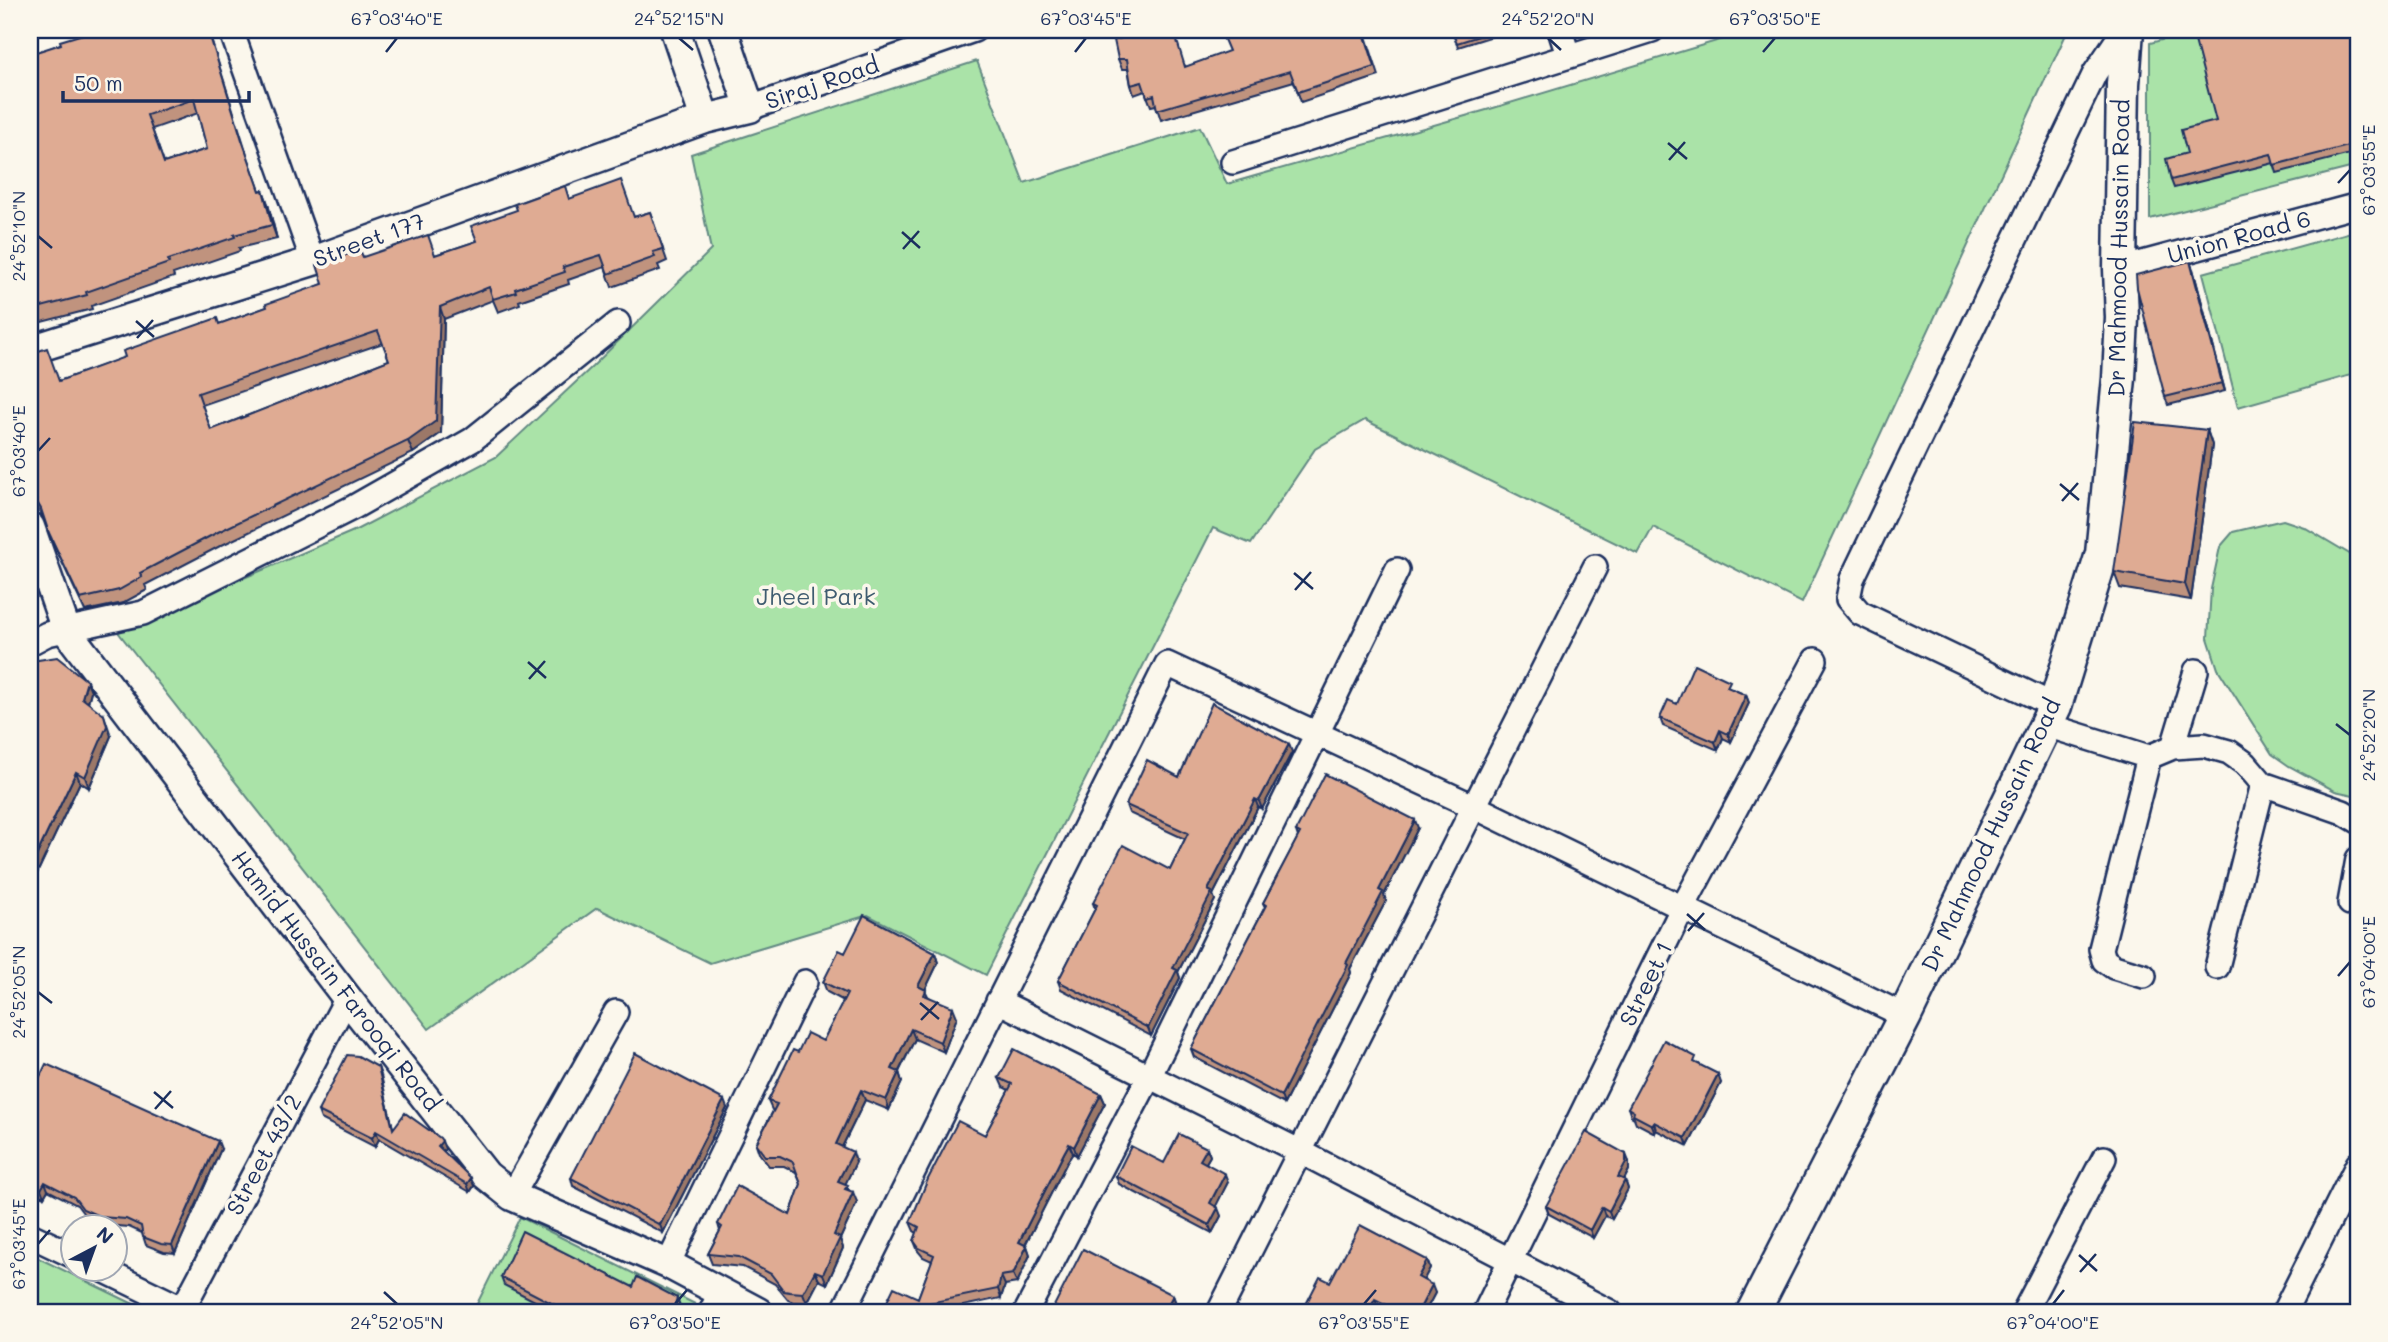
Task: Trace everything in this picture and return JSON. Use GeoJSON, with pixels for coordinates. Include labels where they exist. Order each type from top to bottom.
{"type":"FeatureCollection","features":[{"type":"Feature","properties":{"kind":"main road","name":"Dr Mahmood Hussain Road"},"geometry":{"type":"LineString","coordinates":[[1753,1312],[1905,1016],[2050,716],[2102,554],[2122,318],[2120,269],[2125,30]]}},
{"type":"Feature","properties":{"kind":"street"},"geometry":{"type":"LineString","coordinates":[[30,49],[84,30]]}},
{"type":"Feature","properties":{"kind":"street"},"geometry":{"type":"LineString","coordinates":[[231,30],[313,261]]}},
{"type":"Feature","properties":{"kind":"street"},"geometry":{"type":"LineString","coordinates":[[675,30],[705,119]]}},
{"type":"Feature","properties":{"kind":"street"},"geometry":{"type":"LineString","coordinates":[[723,30],[750,108]]}},
{"type":"Feature","properties":{"kind":"street","name":"Siraj Road"},"geometry":{"type":"LineString","coordinates":[[750,108],[974,30]]}},
{"type":"Feature","properties":{"kind":"street"},"geometry":{"type":"LineString","coordinates":[[1560,30],[1568,55]]}},
{"type":"Feature","properties":{"kind":"street"},"geometry":{"type":"LineString","coordinates":[[1233,162],[1652,30]]}},
{"type":"Feature","properties":{"kind":"street"},"geometry":{"type":"LineString","coordinates":[[2125,30],[2089,85],[1852,579],[1848,599],[1860,614],[2050,716],[2149,757],[2173,747],[2204,745],[2229,752],[2246,764],[2263,784],[2343,811],[2358,821]]}},
{"type":"Feature","properties":{"kind":"street","name":"Street 177"},"geometry":{"type":"LineString","coordinates":[[30,350],[313,261],[705,119],[750,108]]}},
{"type":"Feature","properties":{"kind":"street","name":"Union Road 6"},"geometry":{"type":"LineString","coordinates":[[2120,269],[2358,205]]}},
{"type":"Feature","properties":{"kind":"street"},"geometry":{"type":"LineString","coordinates":[[30,643],[47,634],[143,612],[354,507],[472,440],[618,323]]}},
{"type":"Feature","properties":{"kind":"street","name":"Hamid Hussain Farooqi Road"},"geometry":{"type":"LineString","coordinates":[[30,527],[66,630],[486,1175],[512,1196],[668,1264],[716,1303],[758,1312]]}},
{"type":"Feature","properties":{"kind":"street"},"geometry":{"type":"LineString","coordinates":[[1219,1312],[1595,567]]}},
{"type":"Feature","properties":{"kind":"street"},"geometry":{"type":"LineString","coordinates":[[1027,1312],[1149,1077],[1397,570]]}},
{"type":"Feature","properties":{"kind":"street","name":"Street 1"},"geometry":{"type":"LineString","coordinates":[[1485,1312],[1683,907],[1815,660]]}},
{"type":"Feature","properties":{"kind":"street"},"geometry":{"type":"LineString","coordinates":[[843,1312],[1167,664],[1473,806],[1905,1016]]}},
{"type":"Feature","properties":{"kind":"street"},"geometry":{"type":"LineString","coordinates":[[2173,747],[2196,671]]}},
{"type":"Feature","properties":{"kind":"street"},"geometry":{"type":"LineString","coordinates":[[2144,975],[2114,967],[2104,960],[2101,948],[2149,757]]}},
{"type":"Feature","properties":{"kind":"street"},"geometry":{"type":"LineString","coordinates":[[2217,967],[2263,784]]}},
{"type":"Feature","properties":{"kind":"street"},"geometry":{"type":"LineString","coordinates":[[2350,904],[2358,859]]}},
{"type":"Feature","properties":{"kind":"street"},"geometry":{"type":"LineString","coordinates":[[668,1264],[805,982]]}},
{"type":"Feature","properties":{"kind":"street","name":"Street 43/2"},"geometry":{"type":"LineString","coordinates":[[184,1311],[347,998]]}},
{"type":"Feature","properties":{"kind":"street"},"geometry":{"type":"LineString","coordinates":[[998,1001],[1301,1152],[1610,1312]]}},
{"type":"Feature","properties":{"kind":"street"},"geometry":{"type":"LineString","coordinates":[[512,1196],[616,1012]]}},
{"type":"Feature","properties":{"kind":"street"},"geometry":{"type":"LineString","coordinates":[[2024,1312],[2104,1158]]}},
{"type":"Feature","properties":{"kind":"street"},"geometry":{"type":"LineString","coordinates":[[2284,1312],[2358,1164]]}},
{"type":"Feature","properties":{"kind":"street"},"geometry":{"type":"LineString","coordinates":[[30,1235],[60,1249]]}},
{"type":"Feature","properties":{"kind":"street"},"geometry":{"type":"LineString","coordinates":[[125,1282],[184,1311]]}},
{"type":"Feature","properties":{"kind":"green space","name":"Jheel Park"},"geometry":{"type":"Polygon","coordinates":[[[1753,30],[2068,30],[1802,603],[1653,527],[1638,554],[1365,420],[1315,449],[1251,544],[1213,528],[986,975],[868,915],[710,963],[597,908],[429,1029],[118,632],[356,530],[496,457],[711,250],[691,154],[977,61],[1024,183],[1200,127],[1227,184],[1753,30]]]}},
{"type":"Feature","properties":{"kind":"green space"},"geometry":{"type":"Polygon","coordinates":[[[2200,30],[2358,30],[2358,166],[2150,219],[2150,43],[2200,30]]]}},
{"type":"Feature","properties":{"kind":"green space"},"geometry":{"type":"Polygon","coordinates":[[[2358,230],[2358,373],[2238,407],[2203,273],[2358,230]]]}},
{"type":"Feature","properties":{"kind":"green space"},"geometry":{"type":"Polygon","coordinates":[[[2283,520],[2304,527],[2358,559],[2358,796],[2335,791],[2272,754],[2218,669],[2208,638],[2211,589],[2220,547],[2233,532],[2283,520]]]}},
{"type":"Feature","properties":{"kind":"green space"},"geometry":{"type":"Polygon","coordinates":[[[520,1217],[695,1304],[691,1312],[473,1312],[520,1217]]]}},
{"type":"Feature","properties":{"kind":"green space"},"geometry":{"type":"Polygon","coordinates":[[[30,1254],[60,1268],[60,1282],[88,1282],[150,1312],[30,1312],[30,1254]]]}},
{"type":"Feature","properties":{"kind":"building"},"geometry":{"type":"Polygon","coordinates":[[[208,30],[242,140],[260,191],[263,190],[272,225],[234,235],[235,237],[168,260],[169,263],[86,292],[87,295],[30,310],[30,56],[61,44],[60,41],[93,31],[208,30]],[[194,99],[147,115],[164,163],[207,149],[194,99]]]}},
{"type":"Feature","properties":{"kind":"building"},"geometry":{"type":"Polygon","coordinates":[[[1158,30],[1160,36],[1174,31],[1185,67],[1229,51],[1220,30],[1363,30],[1375,67],[1298,92],[1290,71],[1157,110],[1154,95],[1147,97],[1142,82],[1131,85],[1127,59],[1118,59],[1114,40],[1158,30]]]}},
{"type":"Feature","properties":{"kind":"building"},"geometry":{"type":"Polygon","coordinates":[[[1452,30],[1498,30],[1457,43],[1452,30]]]}},
{"type":"Feature","properties":{"kind":"building"},"geometry":{"type":"Polygon","coordinates":[[[2205,30],[2358,30],[2358,146],[2356,144],[2274,165],[2271,154],[2171,180],[2166,159],[2187,153],[2181,130],[2216,121],[2193,33],[2205,30]]]}},
{"type":"Feature","properties":{"kind":"building"},"geometry":{"type":"Polygon","coordinates":[[[621,180],[634,217],[650,212],[663,249],[653,252],[655,257],[608,274],[601,255],[563,267],[565,272],[515,289],[516,292],[493,299],[489,287],[440,307],[436,421],[408,441],[218,532],[140,573],[142,577],[119,590],[80,599],[30,490],[30,354],[47,348],[59,381],[125,357],[123,351],[217,318],[219,324],[323,284],[317,265],[360,250],[363,257],[428,235],[435,255],[477,241],[471,226],[517,210],[515,204],[565,186],[569,199],[621,180]],[[378,331],[198,393],[211,430],[389,360],[378,331]]]}},
{"type":"Feature","properties":{"kind":"building"},"geometry":{"type":"Polygon","coordinates":[[[2190,261],[2222,383],[2165,397],[2136,275],[2190,261]]]}},
{"type":"Feature","properties":{"kind":"building"},"geometry":{"type":"Polygon","coordinates":[[[2135,422],[2207,430],[2185,584],[2114,572],[2135,422]]]}},
{"type":"Feature","properties":{"kind":"building"},"geometry":{"type":"Polygon","coordinates":[[[57,657],[87,681],[82,698],[104,715],[107,726],[85,777],[76,772],[30,869],[30,665],[32,661],[57,657]]]}},
{"type":"Feature","properties":{"kind":"building"},"geometry":{"type":"Polygon","coordinates":[[[1694,664],[1730,681],[1727,687],[1746,695],[1728,734],[1720,730],[1715,742],[1660,718],[1668,700],[1677,704],[1694,664]]]}},
{"type":"Feature","properties":{"kind":"building"},"geometry":{"type":"Polygon","coordinates":[[[1212,703],[1289,744],[1259,801],[1255,799],[1208,890],[1212,892],[1173,968],[1177,970],[1148,1028],[1058,981],[1097,905],[1093,903],[1123,845],[1170,870],[1188,833],[1126,805],[1147,760],[1179,777],[1212,703]]]}},
{"type":"Feature","properties":{"kind":"building"},"geometry":{"type":"Polygon","coordinates":[[[1325,774],[1415,820],[1379,890],[1383,892],[1346,963],[1348,965],[1281,1096],[1191,1049],[1266,905],[1263,903],[1300,833],[1296,831],[1325,774]]]}},
{"type":"Feature","properties":{"kind":"building"},"geometry":{"type":"Polygon","coordinates":[[[864,915],[935,953],[918,986],[926,990],[924,995],[953,1007],[940,1042],[911,1029],[892,1069],[899,1072],[886,1100],[861,1090],[836,1144],[853,1152],[838,1181],[848,1185],[845,1189],[853,1192],[834,1235],[840,1238],[823,1274],[815,1271],[803,1293],[784,1291],[771,1274],[739,1257],[708,1254],[722,1227],[718,1224],[737,1186],[790,1215],[801,1184],[793,1162],[780,1156],[765,1156],[756,1144],[777,1104],[768,1101],[793,1050],[798,1052],[807,1033],[823,1041],[847,994],[823,982],[839,950],[845,953],[864,915]]]}},
{"type":"Feature","properties":{"kind":"building"},"geometry":{"type":"Polygon","coordinates":[[[1664,1040],[1696,1057],[1694,1062],[1718,1074],[1685,1138],[1633,1115],[1634,1112],[1628,1108],[1664,1040]]]}},
{"type":"Feature","properties":{"kind":"building"},"geometry":{"type":"Polygon","coordinates":[[[1014,1049],[1101,1094],[1074,1147],[1069,1144],[1064,1153],[1019,1242],[1027,1246],[1013,1274],[1001,1276],[998,1289],[929,1303],[950,1312],[882,1312],[894,1287],[918,1298],[934,1255],[919,1248],[914,1241],[919,1227],[910,1222],[928,1179],[958,1121],[985,1135],[1012,1084],[999,1078],[1014,1049]]]}},
{"type":"Feature","properties":{"kind":"building"},"geometry":{"type":"Polygon","coordinates":[[[635,1053],[724,1100],[660,1225],[571,1178],[635,1053]]]}},
{"type":"Feature","properties":{"kind":"building"},"geometry":{"type":"Polygon","coordinates":[[[347,1055],[358,1056],[378,1067],[393,1129],[405,1113],[440,1138],[442,1141],[438,1146],[471,1178],[467,1184],[376,1131],[372,1138],[318,1111],[347,1055]]]}},
{"type":"Feature","properties":{"kind":"building"},"geometry":{"type":"Polygon","coordinates":[[[46,1064],[218,1141],[172,1245],[143,1237],[141,1226],[130,1221],[130,1212],[90,1212],[83,1209],[74,1197],[45,1182],[41,1189],[30,1184],[30,1097],[46,1064]]]}},
{"type":"Feature","properties":{"kind":"building"},"geometry":{"type":"Polygon","coordinates":[[[1586,1132],[1626,1154],[1626,1162],[1618,1177],[1625,1180],[1609,1211],[1602,1207],[1590,1230],[1546,1206],[1586,1132]]]}},
{"type":"Feature","properties":{"kind":"building"},"geometry":{"type":"Polygon","coordinates":[[[1179,1134],[1207,1148],[1200,1160],[1225,1174],[1210,1203],[1218,1208],[1209,1225],[1116,1176],[1131,1146],[1164,1163],[1179,1134]]]}},
{"type":"Feature","properties":{"kind":"building"},"geometry":{"type":"Polygon","coordinates":[[[1360,1225],[1427,1260],[1418,1277],[1432,1285],[1418,1312],[1401,1312],[1375,1299],[1368,1312],[1302,1312],[1320,1277],[1330,1282],[1360,1225]]]}},
{"type":"Feature","properties":{"kind":"building"},"geometry":{"type":"Polygon","coordinates":[[[522,1231],[633,1287],[637,1277],[677,1298],[672,1312],[559,1312],[561,1308],[501,1277],[522,1231]]]}},
{"type":"Feature","properties":{"kind":"building"},"geometry":{"type":"Polygon","coordinates":[[[1083,1249],[1173,1295],[1164,1312],[1065,1312],[1054,1306],[1083,1249]]]}}]}
